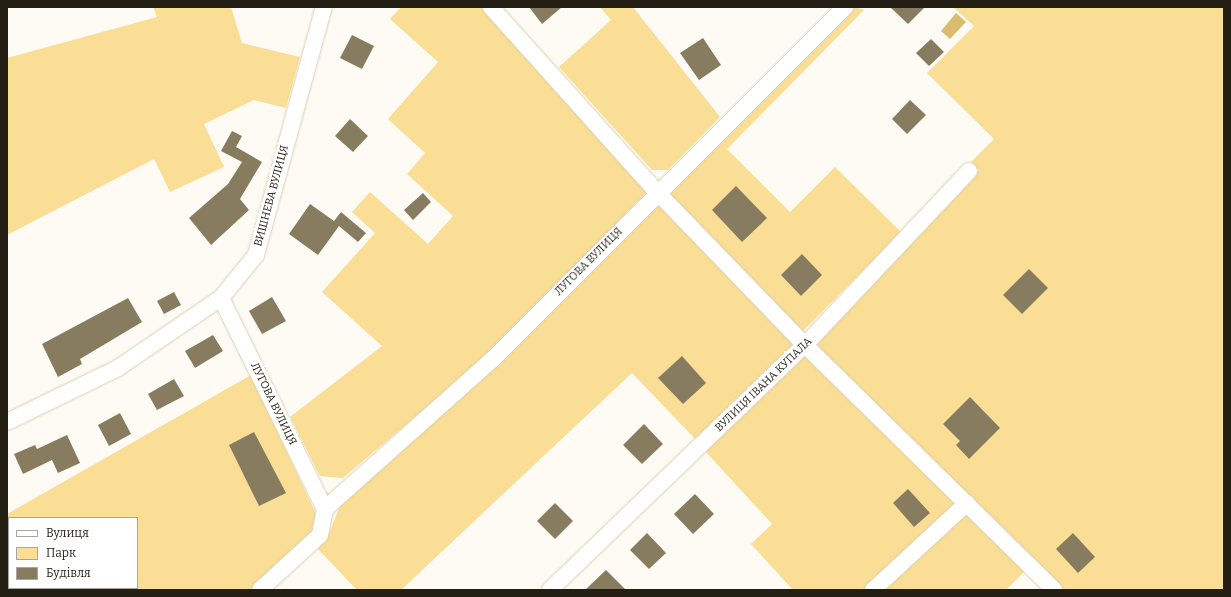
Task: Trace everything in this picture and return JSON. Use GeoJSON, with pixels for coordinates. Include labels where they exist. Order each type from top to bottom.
{"type":"FeatureCollection","features":[{"type":"Feature","properties":{"kind":"street","name":"ВИШНЕВА ВУЛИЦЯ"},"geometry":{"type":"LineString","coordinates":[[7,422],[118,368],[221,298],[256,255],[324,7]]}},
{"type":"Feature","properties":{"kind":"street"},"geometry":{"type":"LineString","coordinates":[[491,7],[658,193],[805,345],[1054,590]]}},
{"type":"Feature","properties":{"kind":"street","name":"ЛУГОВА ВУЛИЦЯ"},"geometry":{"type":"LineString","coordinates":[[221,298],[325,509],[493,359],[845,7]]}},
{"type":"Feature","properties":{"kind":"street","name":"ВУЛИЦЯ ІВАНА КУПАЛА"},"geometry":{"type":"LineString","coordinates":[[550,590],[805,345],[969,171]]}},
{"type":"Feature","properties":{"kind":"street"},"geometry":{"type":"LineString","coordinates":[[873,590],[967,503]]}},
{"type":"Feature","properties":{"kind":"street"},"geometry":{"type":"LineString","coordinates":[[260,590],[320,535],[325,509]]}},
{"type":"Feature","properties":{"kind":"green space"},"geometry":{"type":"Polygon","coordinates":[[[153,7],[231,7],[242,43],[300,57],[286,108],[254,100],[204,124],[224,167],[170,192],[154,159],[7,235],[7,58],[157,17],[153,7]]]}},
{"type":"Feature","properties":{"kind":"green space"},"geometry":{"type":"Polygon","coordinates":[[[401,7],[484,7],[647,192],[489,354],[343,478],[320,476],[290,417],[382,346],[322,292],[375,233],[352,212],[370,192],[428,244],[453,216],[407,174],[425,153],[388,119],[438,62],[390,19],[401,7]]]}},
{"type":"Feature","properties":{"kind":"green space"},"geometry":{"type":"Polygon","coordinates":[[[600,7],[633,7],[720,117],[668,170],[652,170],[559,67],[611,20],[600,7]]]}},
{"type":"Feature","properties":{"kind":"green space"},"geometry":{"type":"Polygon","coordinates":[[[854,7],[864,10],[727,149],[790,212],[835,167],[901,232],[803,331],[667,196],[854,7]]]}},
{"type":"Feature","properties":{"kind":"green space"},"geometry":{"type":"Polygon","coordinates":[[[953,7],[1224,7],[1224,590],[1064,590],[814,343],[979,170],[971,162],[994,139],[927,73],[974,26],[953,7]]]}},
{"type":"Feature","properties":{"kind":"green space"},"geometry":{"type":"Polygon","coordinates":[[[657,203],[795,346],[697,441],[632,373],[401,590],[357,590],[317,548],[327,539],[341,503],[657,203]]]}},
{"type":"Feature","properties":{"kind":"green space"},"geometry":{"type":"Polygon","coordinates":[[[804,354],[958,504],[865,590],[793,590],[751,544],[772,524],[705,451],[804,354]]]}},
{"type":"Feature","properties":{"kind":"green space"},"geometry":{"type":"Polygon","coordinates":[[[251,375],[316,514],[315,532],[251,590],[21,590],[138,589],[138,517],[8,517],[8,536],[7,514],[251,375]]]}},
{"type":"Feature","properties":{"kind":"green space"},"geometry":{"type":"Polygon","coordinates":[[[965,511],[1025,571],[1006,590],[879,590],[965,511]]]}},
{"type":"Feature","properties":{"kind":"shaded area"},"geometry":{"type":"Polygon","coordinates":[[[956,13],[966,22],[950,39],[941,31],[956,13]]]}},
{"type":"Feature","properties":{"kind":"building"},"geometry":{"type":"Polygon","coordinates":[[[529,7],[562,7],[542,24],[529,7]]]}},
{"type":"Feature","properties":{"kind":"building"},"geometry":{"type":"Polygon","coordinates":[[[890,7],[925,7],[908,24],[890,7]]]}},
{"type":"Feature","properties":{"kind":"building"},"geometry":{"type":"Polygon","coordinates":[[[352,35],[374,46],[362,69],[340,58],[352,35]]]}},
{"type":"Feature","properties":{"kind":"building"},"geometry":{"type":"Polygon","coordinates":[[[703,38],[721,65],[699,80],[680,53],[703,38]]]}},
{"type":"Feature","properties":{"kind":"building"},"geometry":{"type":"Polygon","coordinates":[[[931,39],[944,52],[929,66],[916,53],[931,39]]]}},
{"type":"Feature","properties":{"kind":"building"},"geometry":{"type":"Polygon","coordinates":[[[910,100],[926,115],[907,134],[892,119],[910,100]]]}},
{"type":"Feature","properties":{"kind":"building"},"geometry":{"type":"Polygon","coordinates":[[[350,119],[368,136],[353,152],[335,136],[350,119]]]}},
{"type":"Feature","properties":{"kind":"building"},"geometry":{"type":"Polygon","coordinates":[[[232,131],[242,136],[236,147],[262,162],[240,199],[249,210],[211,245],[189,218],[228,184],[242,162],[221,151],[232,131]]]}},
{"type":"Feature","properties":{"kind":"building"},"geometry":{"type":"Polygon","coordinates":[[[736,186],[767,218],[742,242],[712,210],[736,186]]]}},
{"type":"Feature","properties":{"kind":"building"},"geometry":{"type":"Polygon","coordinates":[[[423,193],[431,202],[413,220],[404,210],[423,193]]]}},
{"type":"Feature","properties":{"kind":"building"},"geometry":{"type":"Polygon","coordinates":[[[310,204],[334,221],[341,212],[366,233],[358,242],[339,226],[318,255],[289,234],[310,204]]]}},
{"type":"Feature","properties":{"kind":"building"},"geometry":{"type":"Polygon","coordinates":[[[802,254],[822,275],[801,296],[781,275],[802,254]]]}},
{"type":"Feature","properties":{"kind":"building"},"geometry":{"type":"Polygon","coordinates":[[[1029,269],[1048,288],[1022,314],[1003,295],[1029,269]]]}},
{"type":"Feature","properties":{"kind":"building"},"geometry":{"type":"Polygon","coordinates":[[[174,292],[181,305],[164,314],[157,301],[174,292]]]}},
{"type":"Feature","properties":{"kind":"building"},"geometry":{"type":"Polygon","coordinates":[[[272,297],[286,321],[262,334],[249,311],[272,297]]]}},
{"type":"Feature","properties":{"kind":"building"},"geometry":{"type":"Polygon","coordinates":[[[128,298],[142,322],[80,359],[82,364],[58,377],[42,344],[128,298]]]}},
{"type":"Feature","properties":{"kind":"building"},"geometry":{"type":"Polygon","coordinates":[[[213,335],[223,351],[195,368],[185,351],[213,335]]]}},
{"type":"Feature","properties":{"kind":"building"},"geometry":{"type":"Polygon","coordinates":[[[682,356],[706,383],[683,404],[658,378],[682,356]]]}},
{"type":"Feature","properties":{"kind":"building"},"geometry":{"type":"Polygon","coordinates":[[[174,379],[184,396],[157,410],[148,394],[174,379]]]}},
{"type":"Feature","properties":{"kind":"building"},"geometry":{"type":"Polygon","coordinates":[[[970,397],[1000,428],[969,459],[956,445],[960,441],[943,424],[970,397]]]}},
{"type":"Feature","properties":{"kind":"building"},"geometry":{"type":"Polygon","coordinates":[[[120,413],[131,434],[109,446],[98,425],[120,413]]]}},
{"type":"Feature","properties":{"kind":"building"},"geometry":{"type":"Polygon","coordinates":[[[644,424],[663,444],[642,464],[623,445],[644,424]]]}},
{"type":"Feature","properties":{"kind":"building"},"geometry":{"type":"Polygon","coordinates":[[[254,432],[286,493],[259,506],[229,445],[254,432]]]}},
{"type":"Feature","properties":{"kind":"building"},"geometry":{"type":"Polygon","coordinates":[[[67,435],[80,463],[58,473],[52,460],[23,474],[14,454],[35,445],[37,449],[67,435]]]}},
{"type":"Feature","properties":{"kind":"building"},"geometry":{"type":"Polygon","coordinates":[[[908,489],[930,513],[914,527],[893,503],[908,489]]]}},
{"type":"Feature","properties":{"kind":"building"},"geometry":{"type":"Polygon","coordinates":[[[695,494],[714,514],[693,534],[674,514],[695,494]]]}},
{"type":"Feature","properties":{"kind":"building"},"geometry":{"type":"Polygon","coordinates":[[[555,503],[573,521],[555,539],[537,521],[555,503]]]}},
{"type":"Feature","properties":{"kind":"building"},"geometry":{"type":"Polygon","coordinates":[[[647,533],[666,553],[649,569],[630,550],[647,533]]]}},
{"type":"Feature","properties":{"kind":"building"},"geometry":{"type":"Polygon","coordinates":[[[1073,533],[1095,557],[1078,573],[1056,549],[1073,533]]]}},
{"type":"Feature","properties":{"kind":"building"},"geometry":{"type":"Polygon","coordinates":[[[606,570],[626,590],[585,590],[606,570]]]}}]}
